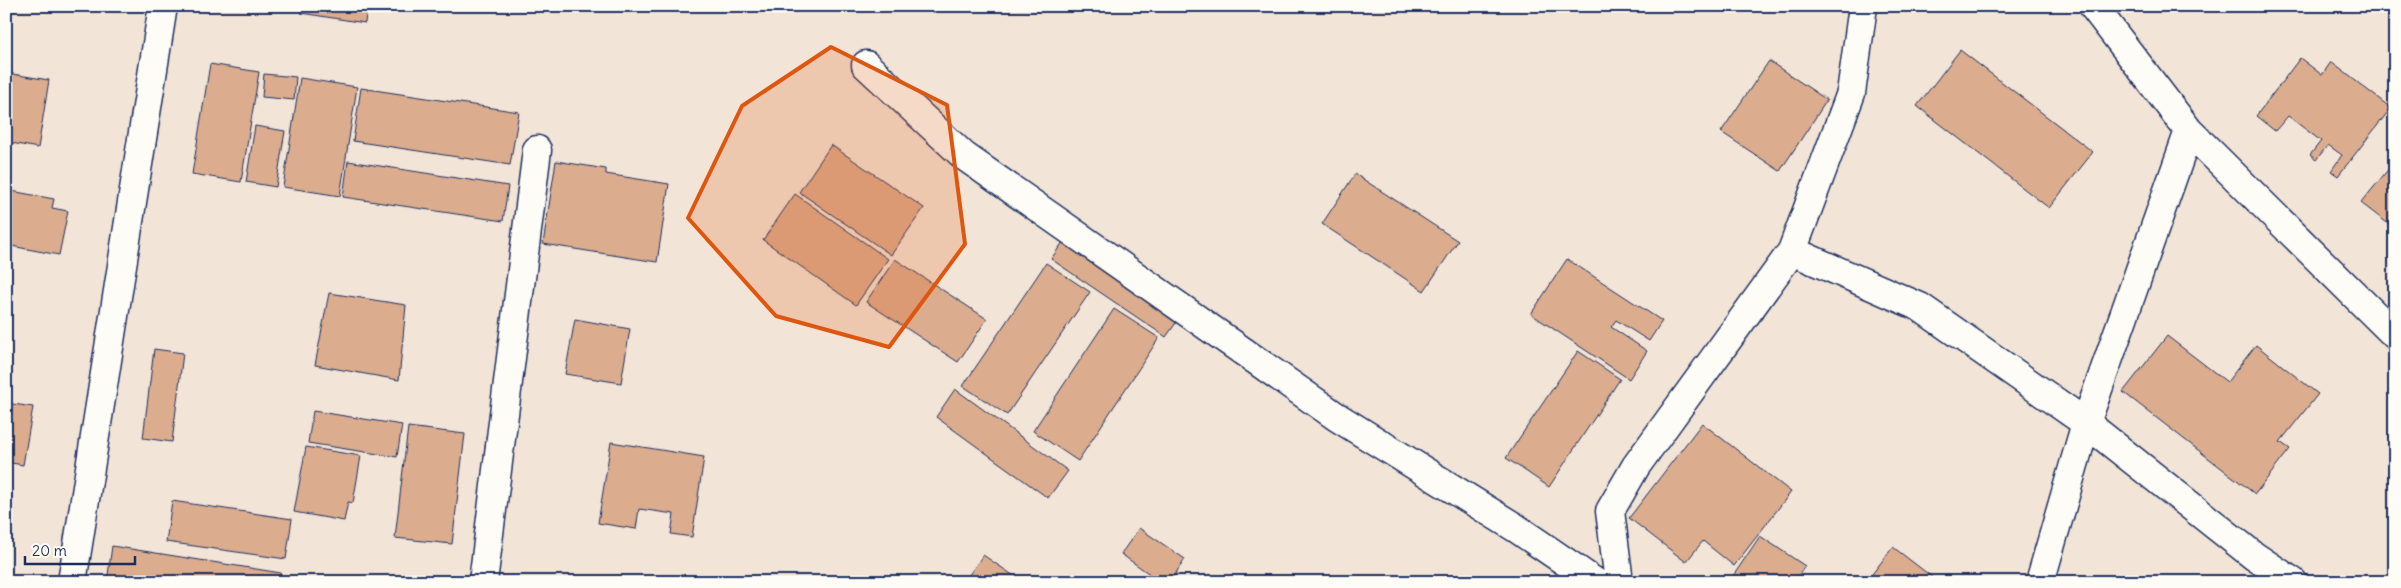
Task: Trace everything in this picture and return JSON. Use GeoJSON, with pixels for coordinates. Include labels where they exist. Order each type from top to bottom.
{"type":"FeatureCollection","features":[{"type":"Feature","properties":{"kind":"street"},"geometry":{"type":"LineString","coordinates":[[72,582],[163,6]]}},
{"type":"Feature","properties":{"kind":"street"},"geometry":{"type":"LineString","coordinates":[[1619,582],[1610,511],[1636,466],[1792,251],[1851,93],[1863,6]]}},
{"type":"Feature","properties":{"kind":"street"},"geometry":{"type":"LineString","coordinates":[[2093,6],[2189,131],[2395,335]]}},
{"type":"Feature","properties":{"kind":"street"},"geometry":{"type":"LineString","coordinates":[[866,65],[964,156],[1337,417],[1516,528],[1595,582]]}},
{"type":"Feature","properties":{"kind":"street"},"geometry":{"type":"LineString","coordinates":[[2040,582],[2086,423],[2189,131]]}},
{"type":"Feature","properties":{"kind":"street"},"geometry":{"type":"LineString","coordinates":[[483,582],[537,150]]}},
{"type":"Feature","properties":{"kind":"street"},"geometry":{"type":"LineString","coordinates":[[1792,251],[1920,307],[2086,423],[2254,556],[2293,582]]}},
{"type":"Feature","properties":{"kind":"highlighted area"},"geometry":{"type":"Polygon","coordinates":[[[831,47],[947,105],[965,244],[889,347],[776,316],[688,218],[742,106],[831,47]]]}},
{"type":"Feature","properties":{"kind":"building"},"geometry":{"type":"Polygon","coordinates":[[[303,6],[367,6],[365,23],[301,13],[303,6]]]}},
{"type":"Feature","properties":{"kind":"building"},"geometry":{"type":"Polygon","coordinates":[[[1960,50],[2093,152],[2049,208],[1917,106],[1960,50]]]}},
{"type":"Feature","properties":{"kind":"building"},"geometry":{"type":"Polygon","coordinates":[[[2300,58],[2322,75],[2331,62],[2391,108],[2338,176],[2331,171],[2342,155],[2328,145],[2316,160],[2310,155],[2321,141],[2288,116],[2275,131],[2256,116],[2300,58]]]}},
{"type":"Feature","properties":{"kind":"building"},"geometry":{"type":"Polygon","coordinates":[[[1769,61],[1827,100],[1780,171],[1721,132],[1769,61]]]}},
{"type":"Feature","properties":{"kind":"building"},"geometry":{"type":"Polygon","coordinates":[[[210,64],[259,72],[241,182],[192,174],[210,64]]]}},
{"type":"Feature","properties":{"kind":"building"},"geometry":{"type":"Polygon","coordinates":[[[6,73],[49,80],[38,148],[6,142],[6,73]]]}},
{"type":"Feature","properties":{"kind":"building"},"geometry":{"type":"Polygon","coordinates":[[[264,74],[296,77],[294,100],[262,97],[264,74]]]}},
{"type":"Feature","properties":{"kind":"building"},"geometry":{"type":"Polygon","coordinates":[[[300,78],[357,87],[340,196],[283,187],[300,78]]]}},
{"type":"Feature","properties":{"kind":"building"},"geometry":{"type":"Polygon","coordinates":[[[361,88],[519,112],[510,165],[353,141],[361,88]]]}},
{"type":"Feature","properties":{"kind":"building"},"geometry":{"type":"Polygon","coordinates":[[[255,126],[285,131],[276,187],[246,182],[255,126]]]}},
{"type":"Feature","properties":{"kind":"building"},"geometry":{"type":"Polygon","coordinates":[[[831,145],[924,208],[891,255],[799,192],[831,145]]]}},
{"type":"Feature","properties":{"kind":"building"},"geometry":{"type":"Polygon","coordinates":[[[348,161],[508,186],[503,221],[343,197],[348,161]]]}},
{"type":"Feature","properties":{"kind":"building"},"geometry":{"type":"Polygon","coordinates":[[[556,161],[606,169],[606,174],[669,184],[657,262],[543,244],[556,161]]]}},
{"type":"Feature","properties":{"kind":"building"},"geometry":{"type":"Polygon","coordinates":[[[2395,161],[2395,229],[2361,203],[2395,161]]]}},
{"type":"Feature","properties":{"kind":"building"},"geometry":{"type":"Polygon","coordinates":[[[1355,174],[1458,241],[1424,291],[1322,224],[1355,174]]]}},
{"type":"Feature","properties":{"kind":"building"},"geometry":{"type":"Polygon","coordinates":[[[6,190],[54,199],[52,208],[68,211],[59,255],[6,245],[6,190]]]}},
{"type":"Feature","properties":{"kind":"building"},"geometry":{"type":"Polygon","coordinates":[[[795,194],[888,259],[856,305],[763,240],[795,194]]]}},
{"type":"Feature","properties":{"kind":"building"},"geometry":{"type":"Polygon","coordinates":[[[1063,242],[1178,320],[1166,337],[1051,259],[1063,242]]]}},
{"type":"Feature","properties":{"kind":"building"},"geometry":{"type":"Polygon","coordinates":[[[895,259],[987,319],[958,362],[866,302],[895,259]]]}},
{"type":"Feature","properties":{"kind":"building"},"geometry":{"type":"Polygon","coordinates":[[[1567,259],[1662,321],[1649,341],[1616,320],[1611,327],[1647,351],[1629,379],[1531,314],[1567,259]]]}},
{"type":"Feature","properties":{"kind":"building"},"geometry":{"type":"Polygon","coordinates":[[[1046,263],[1090,292],[1007,415],[963,386],[1046,263]]]}},
{"type":"Feature","properties":{"kind":"building"},"geometry":{"type":"Polygon","coordinates":[[[329,293],[406,305],[399,380],[315,365],[329,293]]]}},
{"type":"Feature","properties":{"kind":"building"},"geometry":{"type":"Polygon","coordinates":[[[1114,309],[1159,338],[1078,461],[1033,431],[1114,309]]]}},
{"type":"Feature","properties":{"kind":"building"},"geometry":{"type":"Polygon","coordinates":[[[575,319],[630,329],[621,383],[565,374],[575,319]]]}},
{"type":"Feature","properties":{"kind":"building"},"geometry":{"type":"Polygon","coordinates":[[[2167,336],[2227,382],[2256,345],[2318,394],[2280,442],[2290,449],[2255,494],[2123,392],[2167,336]]]}},
{"type":"Feature","properties":{"kind":"building"},"geometry":{"type":"Polygon","coordinates":[[[154,349],[183,353],[172,442],[143,438],[154,349]]]}},
{"type":"Feature","properties":{"kind":"building"},"geometry":{"type":"Polygon","coordinates":[[[1578,351],[1620,379],[1549,487],[1506,458],[1578,351]]]}},
{"type":"Feature","properties":{"kind":"building"},"geometry":{"type":"Polygon","coordinates":[[[955,389],[1068,471],[1048,498],[936,417],[955,389]]]}},
{"type":"Feature","properties":{"kind":"building"},"geometry":{"type":"Polygon","coordinates":[[[6,403],[33,407],[23,465],[6,462],[6,403]]]}},
{"type":"Feature","properties":{"kind":"building"},"geometry":{"type":"Polygon","coordinates":[[[313,411],[402,425],[397,457],[308,443],[313,411]]]}},
{"type":"Feature","properties":{"kind":"building"},"geometry":{"type":"Polygon","coordinates":[[[1702,423],[1791,492],[1734,566],[1703,541],[1686,562],[1629,518],[1702,423]]]}},
{"type":"Feature","properties":{"kind":"building"},"geometry":{"type":"Polygon","coordinates":[[[408,427],[465,434],[452,544],[395,538],[408,427]]]}},
{"type":"Feature","properties":{"kind":"building"},"geometry":{"type":"Polygon","coordinates":[[[611,442],[704,457],[692,537],[671,534],[674,514],[639,509],[636,529],[598,523],[611,442]]]}},
{"type":"Feature","properties":{"kind":"building"},"geometry":{"type":"Polygon","coordinates":[[[306,447],[361,456],[353,503],[348,502],[344,521],[294,512],[306,447]]]}},
{"type":"Feature","properties":{"kind":"building"},"geometry":{"type":"Polygon","coordinates":[[[172,501],[292,519],[286,559],[166,542],[172,501]]]}},
{"type":"Feature","properties":{"kind":"building"},"geometry":{"type":"Polygon","coordinates":[[[1139,528],[1185,559],[1170,582],[1161,582],[1121,554],[1139,528]]]}},
{"type":"Feature","properties":{"kind":"building"},"geometry":{"type":"Polygon","coordinates":[[[1760,536],[1805,566],[1794,582],[1729,582],[1760,536]]]}},
{"type":"Feature","properties":{"kind":"building"},"geometry":{"type":"Polygon","coordinates":[[[112,546],[281,573],[279,582],[107,582],[112,546]]]}},
{"type":"Feature","properties":{"kind":"building"},"geometry":{"type":"Polygon","coordinates":[[[1893,547],[1932,577],[1928,582],[1866,582],[1893,547]]]}},
{"type":"Feature","properties":{"kind":"building"},"geometry":{"type":"Polygon","coordinates":[[[983,555],[1023,582],[964,582],[983,555]]]}}]}
